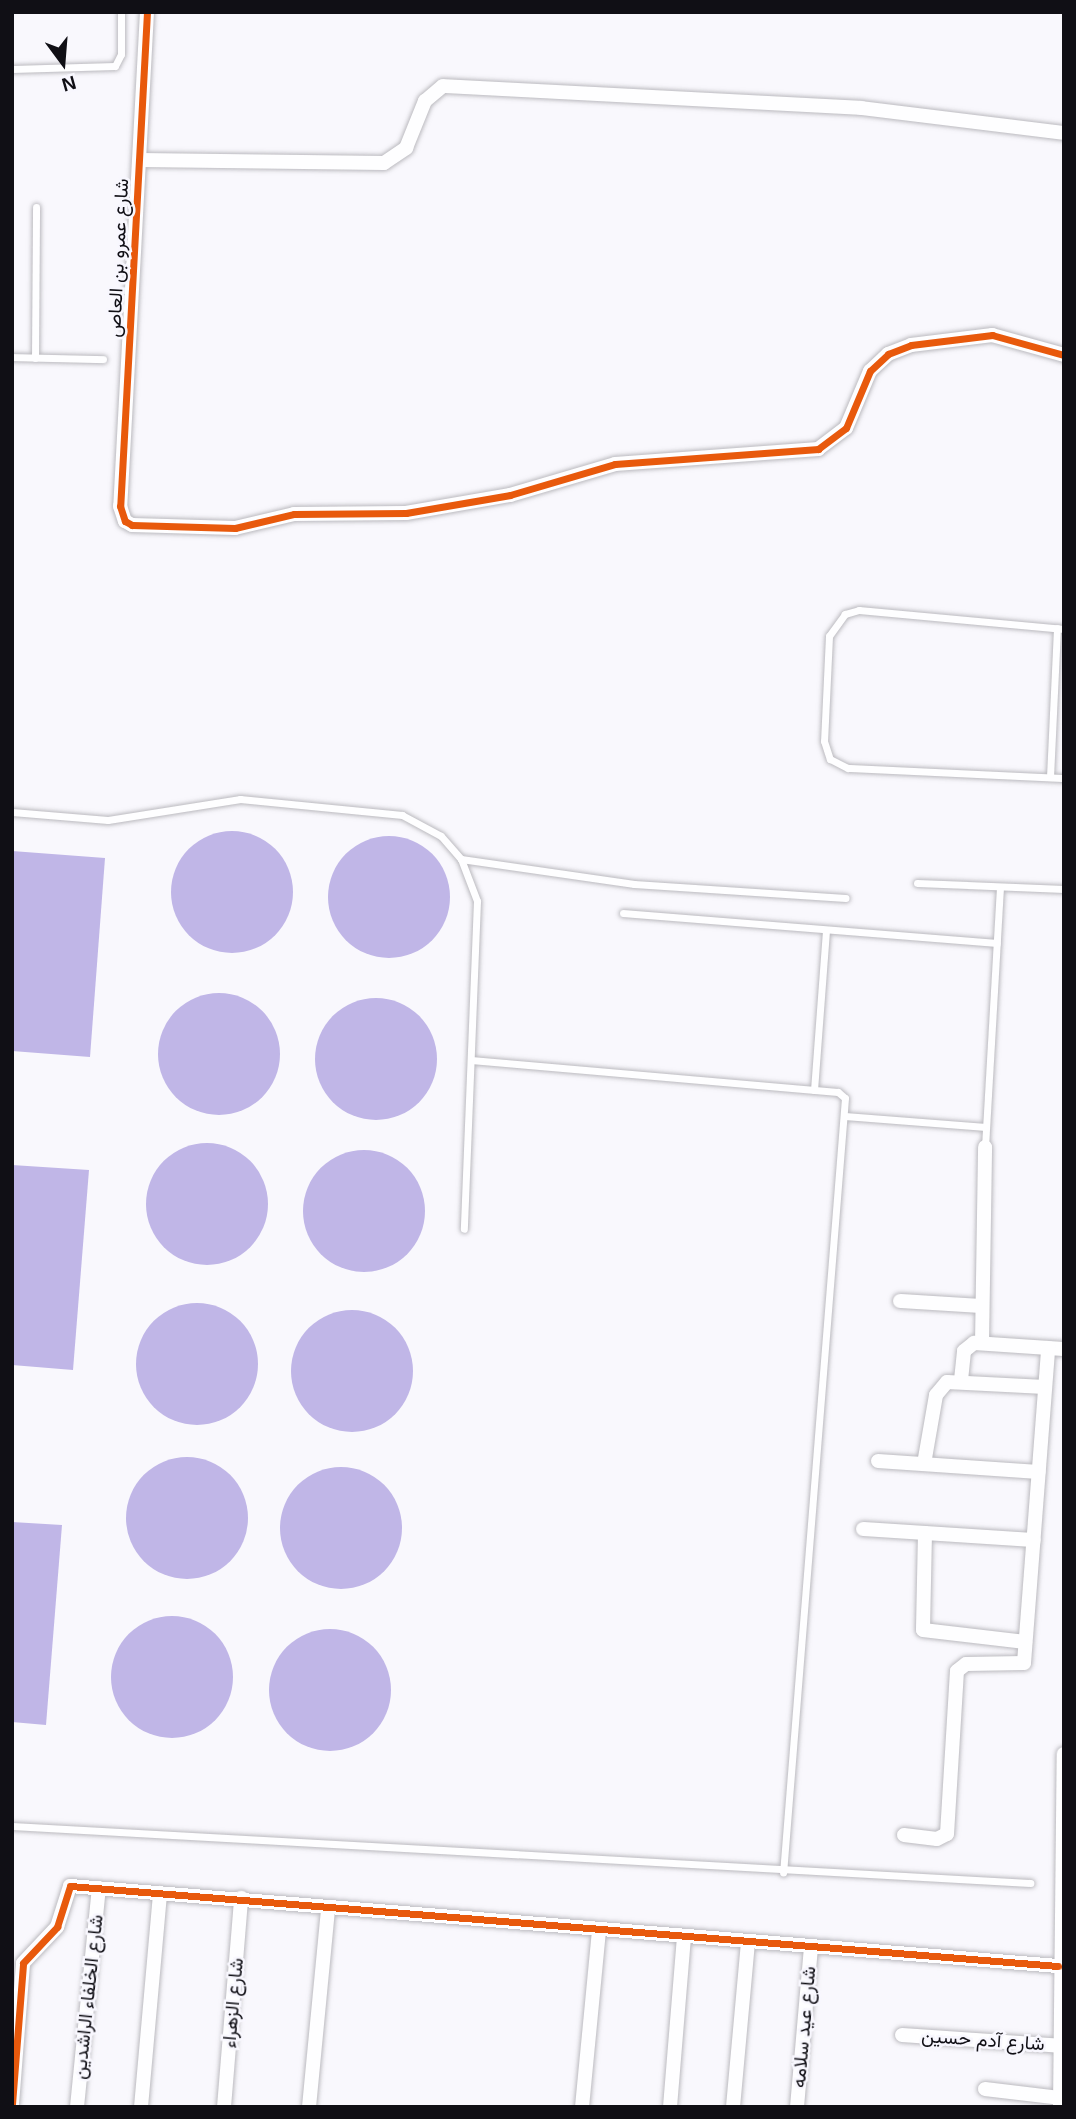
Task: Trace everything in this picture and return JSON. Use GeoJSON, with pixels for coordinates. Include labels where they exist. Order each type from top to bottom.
{"type":"FeatureCollection","features":[{"type":"Feature","properties":{"kind":"street","name":"شارع عمرو بن العاص"},"geometry":{"type":"LineString","coordinates":[[147,12],[120,506],[125,521],[132,525],[235,528],[294,514],[407,513],[455,505],[615,464],[818,449],[846,428],[870,371],[888,354],[911,345],[992,335],[1064,355]]}},
{"type":"Feature","properties":{"kind":"street"},"geometry":{"type":"LineString","coordinates":[[140,160],[384,163],[406,148],[425,101],[443,86],[861,108],[1064,133]]}},
{"type":"Feature","properties":{"kind":"street"},"geometry":{"type":"LineString","coordinates":[[982,1343],[985,1147]]}},
{"type":"Feature","properties":{"kind":"street"},"geometry":{"type":"LineString","coordinates":[[900,1301],[982,1306]]}},
{"type":"Feature","properties":{"kind":"street"},"geometry":{"type":"LineString","coordinates":[[961,1380],[964,1351],[982,1343],[1064,1349]]}},
{"type":"Feature","properties":{"kind":"street"},"geometry":{"type":"LineString","coordinates":[[904,1835],[937,1839],[947,1834],[957,1671],[966,1664],[1020,1667],[1026,1642],[1048,1348]]}},
{"type":"Feature","properties":{"kind":"street"},"geometry":{"type":"LineString","coordinates":[[924,1464],[936,1395],[947,1382],[961,1380],[1045,1387]]}},
{"type":"Feature","properties":{"kind":"street"},"geometry":{"type":"LineString","coordinates":[[878,1461],[1039,1472]]}},
{"type":"Feature","properties":{"kind":"street"},"geometry":{"type":"LineString","coordinates":[[863,1529],[1034,1540]]}},
{"type":"Feature","properties":{"kind":"street"},"geometry":{"type":"LineString","coordinates":[[925,1533],[923,1630],[1026,1642]]}},
{"type":"Feature","properties":{"kind":"street"},"geometry":{"type":"LineString","coordinates":[[985,2089],[1060,2102],[1064,1754]]}},
{"type":"Feature","properties":{"kind":"street"},"geometry":{"type":"LineString","coordinates":[[12,2104],[23,1963],[57,1927],[66,1889],[99,1888],[241,1898],[328,1908],[811,1948],[1060,1959]]}},
{"type":"Feature","properties":{"kind":"street","name":"شارع الخلفاء الراشدين"},"geometry":{"type":"LineString","coordinates":[[76,2107],[99,1888]]}},
{"type":"Feature","properties":{"kind":"street"},"geometry":{"type":"LineString","coordinates":[[141,2107],[160,1893]]}},
{"type":"Feature","properties":{"kind":"street","name":"شارع الزهراء"},"geometry":{"type":"LineString","coordinates":[[224,2107],[241,1898]]}},
{"type":"Feature","properties":{"kind":"street"},"geometry":{"type":"LineString","coordinates":[[309,2107],[328,1908]]}},
{"type":"Feature","properties":{"kind":"street"},"geometry":{"type":"LineString","coordinates":[[582,2107],[599,1930]]}},
{"type":"Feature","properties":{"kind":"street"},"geometry":{"type":"LineString","coordinates":[[670,2107],[684,1937]]}},
{"type":"Feature","properties":{"kind":"street"},"geometry":{"type":"LineString","coordinates":[[733,2107],[747,1942]]}},
{"type":"Feature","properties":{"kind":"street","name":"شارع عيد سلامه"},"geometry":{"type":"LineString","coordinates":[[797,2107],[811,1948]]}},
{"type":"Feature","properties":{"kind":"street","name":"شارع آدم حسين"},"geometry":{"type":"LineString","coordinates":[[902,2035],[1062,2045]]}},
{"type":"Feature","properties":{"kind":"lane"},"geometry":{"type":"LineString","coordinates":[[12,69],[115,66],[121,54],[121,12]]}},
{"type":"Feature","properties":{"kind":"lane"},"geometry":{"type":"LineString","coordinates":[[35,358],[36,207]]}},
{"type":"Feature","properties":{"kind":"lane"},"geometry":{"type":"LineString","coordinates":[[12,358],[103,359]]}},
{"type":"Feature","properties":{"kind":"lane"},"geometry":{"type":"LineString","coordinates":[[1050,777],[1060,628],[859,610],[845,614],[829,636],[824,728],[826,754],[841,766],[1064,778]]}},
{"type":"Feature","properties":{"kind":"lane"},"geometry":{"type":"LineString","coordinates":[[12,812],[108,820],[224,799],[402,815],[442,836],[461,859],[478,901],[464,1229]]}},
{"type":"Feature","properties":{"kind":"lane"},"geometry":{"type":"LineString","coordinates":[[461,859],[634,884],[846,898]]}},
{"type":"Feature","properties":{"kind":"lane"},"geometry":{"type":"LineString","coordinates":[[917,883],[1064,890]]}},
{"type":"Feature","properties":{"kind":"lane"},"geometry":{"type":"LineString","coordinates":[[985,1147],[1000,887]]}},
{"type":"Feature","properties":{"kind":"lane"},"geometry":{"type":"LineString","coordinates":[[623,913],[997,943]]}},
{"type":"Feature","properties":{"kind":"lane"},"geometry":{"type":"LineString","coordinates":[[814,1090],[827,931]]}},
{"type":"Feature","properties":{"kind":"lane"},"geometry":{"type":"LineString","coordinates":[[471,1060],[814,1090],[842,1095],[845,1116],[783,1873]]}},
{"type":"Feature","properties":{"kind":"lane"},"geometry":{"type":"LineString","coordinates":[[845,1116],[986,1127]]}},
{"type":"Feature","properties":{"kind":"lane"},"geometry":{"type":"LineString","coordinates":[[12,1826],[783,1873],[1030,1883]]}},
{"type":"Feature","properties":{"kind":"shaded area"},"geometry":{"type":"Polygon","coordinates":[[[232,831],[255,836],[275,849],[288,869],[293,892],[288,915],[275,935],[255,948],[232,953],[209,948],[189,935],[176,915],[171,892],[176,869],[189,849],[209,836],[232,831]]]}},
{"type":"Feature","properties":{"kind":"shaded area"},"geometry":{"type":"Polygon","coordinates":[[[389,836],[412,841],[432,854],[445,874],[450,897],[445,920],[432,940],[412,953],[389,958],[366,953],[346,940],[333,920],[328,897],[333,874],[346,854],[366,841],[389,836]]]}},
{"type":"Feature","properties":{"kind":"shaded area"},"geometry":{"type":"Polygon","coordinates":[[[12,851],[105,858],[90,1057],[12,1051],[12,851]]]}},
{"type":"Feature","properties":{"kind":"shaded area"},"geometry":{"type":"Polygon","coordinates":[[[219,993],[242,998],[262,1011],[275,1031],[280,1054],[275,1077],[262,1097],[242,1110],[219,1115],[196,1110],[176,1097],[163,1077],[158,1054],[163,1031],[176,1011],[196,998],[219,993]]]}},
{"type":"Feature","properties":{"kind":"shaded area"},"geometry":{"type":"Polygon","coordinates":[[[376,998],[399,1003],[419,1016],[432,1036],[437,1059],[432,1082],[419,1102],[399,1115],[376,1120],[353,1115],[333,1102],[320,1082],[315,1059],[320,1036],[333,1016],[353,1003],[376,998]]]}},
{"type":"Feature","properties":{"kind":"shaded area"},"geometry":{"type":"Polygon","coordinates":[[[207,1143],[230,1148],[250,1161],[263,1181],[268,1204],[263,1227],[250,1247],[230,1260],[207,1265],[184,1260],[164,1247],[151,1227],[146,1204],[151,1181],[164,1161],[184,1148],[207,1143]]]}},
{"type":"Feature","properties":{"kind":"shaded area"},"geometry":{"type":"Polygon","coordinates":[[[364,1150],[387,1155],[407,1168],[420,1188],[425,1211],[420,1234],[407,1254],[387,1267],[364,1272],[341,1267],[321,1254],[308,1234],[303,1211],[308,1188],[321,1168],[341,1155],[364,1150]]]}},
{"type":"Feature","properties":{"kind":"shaded area"},"geometry":{"type":"Polygon","coordinates":[[[12,1165],[89,1170],[73,1370],[12,1365],[12,1165]]]}},
{"type":"Feature","properties":{"kind":"shaded area"},"geometry":{"type":"Polygon","coordinates":[[[197,1303],[220,1308],[240,1321],[253,1341],[258,1364],[253,1387],[240,1407],[220,1420],[197,1425],[174,1420],[154,1407],[141,1387],[136,1364],[141,1341],[154,1321],[174,1308],[197,1303]]]}},
{"type":"Feature","properties":{"kind":"shaded area"},"geometry":{"type":"Polygon","coordinates":[[[352,1310],[375,1315],[395,1328],[408,1348],[413,1371],[408,1394],[395,1414],[375,1427],[352,1432],[329,1427],[309,1414],[296,1394],[291,1371],[296,1348],[309,1328],[329,1315],[352,1310]]]}},
{"type":"Feature","properties":{"kind":"shaded area"},"geometry":{"type":"Polygon","coordinates":[[[187,1457],[210,1462],[230,1475],[243,1495],[248,1518],[243,1541],[230,1561],[210,1574],[187,1579],[164,1574],[144,1561],[131,1541],[126,1518],[131,1495],[144,1475],[164,1462],[187,1457]]]}},
{"type":"Feature","properties":{"kind":"shaded area"},"geometry":{"type":"Polygon","coordinates":[[[341,1467],[364,1472],[384,1485],[397,1505],[402,1528],[397,1551],[384,1571],[364,1584],[341,1589],[318,1584],[298,1571],[285,1551],[280,1528],[285,1505],[298,1485],[318,1472],[341,1467]]]}},
{"type":"Feature","properties":{"kind":"shaded area"},"geometry":{"type":"Polygon","coordinates":[[[12,1522],[62,1525],[46,1725],[12,1722],[12,1522]]]}},
{"type":"Feature","properties":{"kind":"shaded area"},"geometry":{"type":"Polygon","coordinates":[[[172,1616],[195,1621],[215,1634],[228,1654],[233,1677],[228,1700],[215,1720],[195,1733],[172,1738],[149,1733],[129,1720],[116,1700],[111,1677],[116,1654],[129,1634],[149,1621],[172,1616]]]}},
{"type":"Feature","properties":{"kind":"shaded area"},"geometry":{"type":"Polygon","coordinates":[[[330,1629],[353,1634],[373,1647],[386,1667],[391,1690],[386,1713],[373,1733],[353,1746],[330,1751],[307,1746],[287,1733],[274,1713],[269,1690],[274,1667],[287,1647],[307,1634],[330,1629]]]}},
{"type":"Feature","properties":{"kind":"cycle path"},"geometry":{"type":"LineString","coordinates":[[147,12],[120,506],[125,521],[132,525],[235,528],[294,514],[406,513],[510,495],[615,464],[818,449],[846,428],[870,371],[888,354],[911,345],[992,335],[1064,355]]}},
{"type":"Feature","properties":{"kind":"cycle path"},"geometry":{"type":"LineString","coordinates":[[12,2104],[23,1963],[57,1927],[70,1886],[1058,1966]]}}]}
